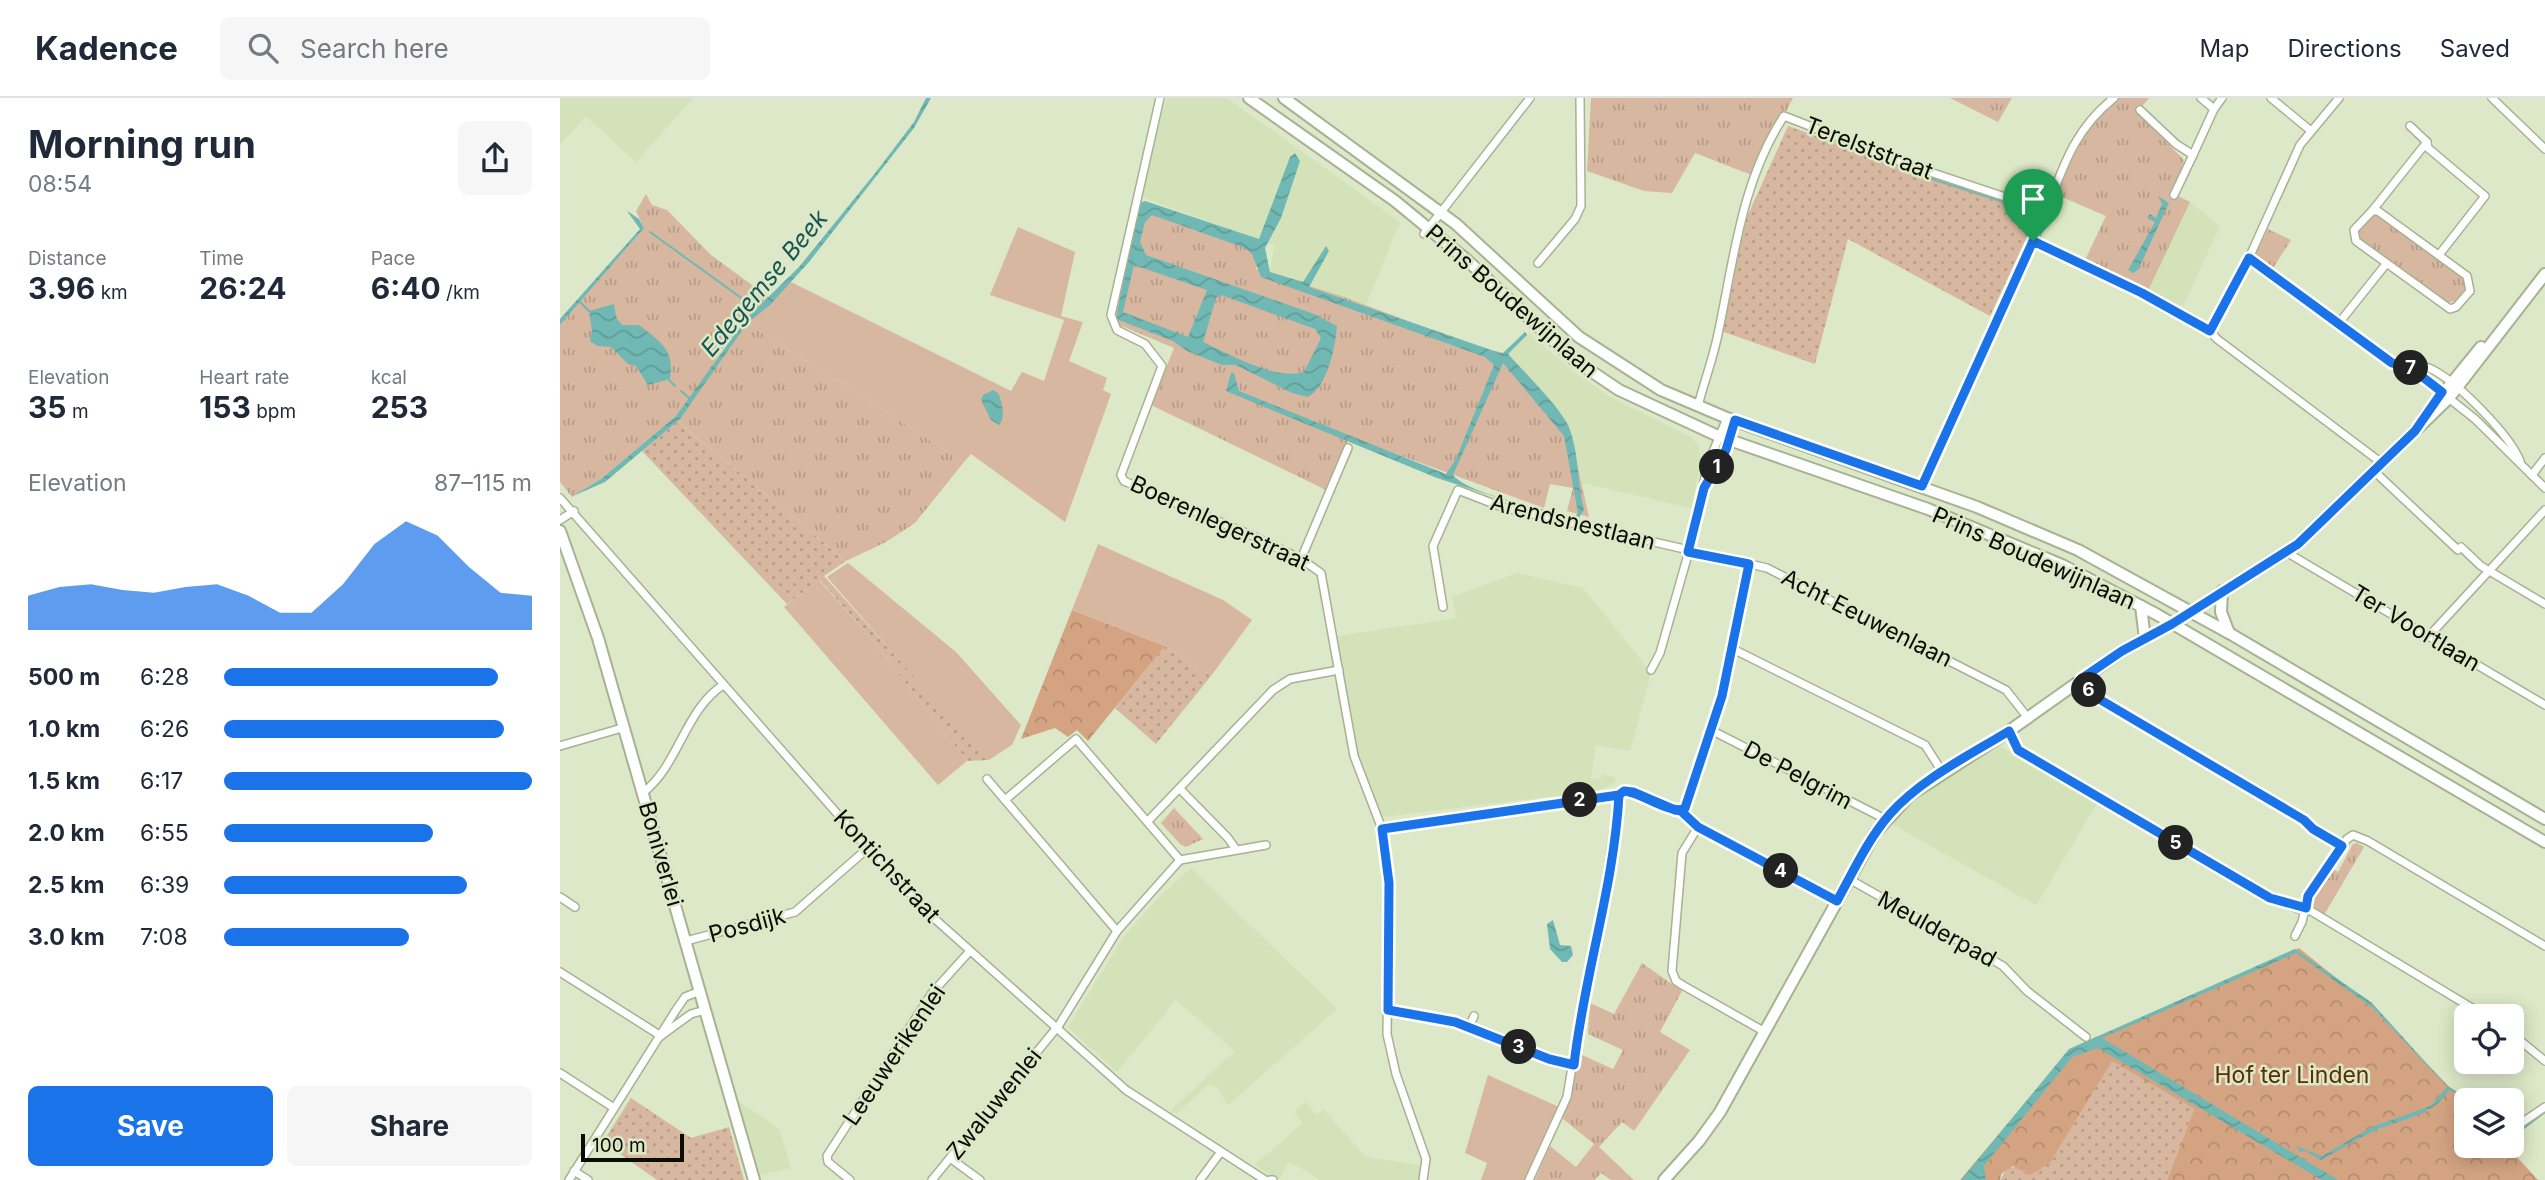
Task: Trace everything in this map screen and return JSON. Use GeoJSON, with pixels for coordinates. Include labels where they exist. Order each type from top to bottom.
{"type":"FeatureCollection","features":[{"type":"Feature","properties":{"kind":"main road","name":"Prins Boudewijnlaan"},"geometry":{"type":"LineString","coordinates":[[1249,98],[1426,231],[1573,359],[1619,390],[1723,438],[1928,509],[2034,552],[2141,606],[2545,842]]}},
{"type":"Feature","properties":{"kind":"main road","name":"Prins Boudewijnlaan"},"geometry":{"type":"LineString","coordinates":[[1284,98],[1443,208],[1579,337],[1650,384],[1731,419],[1922,486],[2043,534],[2127,575],[2224,630],[2545,819]]}},
{"type":"Feature","properties":{"kind":"main road"},"geometry":{"type":"LineString","coordinates":[[1664,1180],[1714,1122],[1849,879],[1885,820],[1910,795],[2009,731],[2081,679],[2286,552],[2379,468],[2415,431],[2515,305],[2542,278]]}},
{"type":"Feature","properties":{"kind":"main road","name":"Boniverlei"},"geometry":{"type":"LineString","coordinates":[[560,531],[598,638],[754,1180]]}},
{"type":"Feature","properties":{"kind":"main road"},"geometry":{"type":"LineString","coordinates":[[2034,552],[2043,534]]}},
{"type":"Feature","properties":{"kind":"main road"},"geometry":{"type":"LineString","coordinates":[[2208,645],[2206,634],[2224,630],[2222,591]]}},
{"type":"Feature","properties":{"kind":"main road"},"geometry":{"type":"LineString","coordinates":[[2141,606],[2145,639]]}},
{"type":"Feature","properties":{"kind":"street","name":"Boerenlegerstraat"},"geometry":{"type":"LineString","coordinates":[[1160,98],[1111,315],[1117,330],[1145,344],[1163,366],[1121,475],[1124,481],[1202,513],[1301,559],[1321,573],[1357,766],[1382,829],[1389,883],[1387,1034],[1393,1061],[1426,1159],[1423,1180]]}},
{"type":"Feature","properties":{"kind":"street"},"geometry":{"type":"LineString","coordinates":[[1426,231],[1530,98]]}},
{"type":"Feature","properties":{"kind":"street"},"geometry":{"type":"LineString","coordinates":[[1538,263],[1575,219],[1581,206],[1580,98]]}},
{"type":"Feature","properties":{"kind":"street"},"geometry":{"type":"LineString","coordinates":[[1922,486],[2033,241],[2075,139],[2090,119],[2114,98]]}},
{"type":"Feature","properties":{"kind":"street"},"geometry":{"type":"LineString","coordinates":[[2201,98],[2214,109]]}},
{"type":"Feature","properties":{"kind":"street"},"geometry":{"type":"LineString","coordinates":[[2174,195],[2214,109],[2222,98]]}},
{"type":"Feature","properties":{"kind":"street"},"geometry":{"type":"LineString","coordinates":[[2271,98],[2311,131]]}},
{"type":"Feature","properties":{"kind":"street"},"geometry":{"type":"LineString","coordinates":[[2210,331],[2249,258],[2300,145],[2339,98]]}},
{"type":"Feature","properties":{"kind":"street"},"geometry":{"type":"LineString","coordinates":[[2493,98],[2545,149]]}},
{"type":"Feature","properties":{"kind":"street"},"geometry":{"type":"LineString","coordinates":[[2140,110],[2176,144],[2193,155]]}},
{"type":"Feature","properties":{"kind":"street","name":"Terelststraat"},"geometry":{"type":"LineString","coordinates":[[1698,406],[1719,331],[1744,203],[1756,170],[1784,116],[1905,164],[2044,209]]}},
{"type":"Feature","properties":{"kind":"street"},"geometry":{"type":"LineString","coordinates":[[2410,126],[2427,142],[2428,148],[2485,195],[2438,255]]}},
{"type":"Feature","properties":{"kind":"street"},"geometry":{"type":"LineString","coordinates":[[2372,211],[2378,211],[2471,282],[2470,291],[2465,298],[2450,309],[2356,241],[2354,235],[2354,230],[2427,142]]}},
{"type":"Feature","properties":{"kind":"street"},"geometry":{"type":"LineString","coordinates":[[2033,241],[2142,293],[2210,331],[2225,346],[2379,468],[2458,550],[2461,547],[2488,571],[2545,604]]}},
{"type":"Feature","properties":{"kind":"street"},"geometry":{"type":"LineString","coordinates":[[2249,258],[2392,363],[2411,368],[2449,390],[2514,448],[2520,461]]}},
{"type":"Feature","properties":{"kind":"street"},"geometry":{"type":"LineString","coordinates":[[2339,323],[2386,264]]}},
{"type":"Feature","properties":{"kind":"street"},"geometry":{"type":"LineString","coordinates":[[2411,368],[2426,367],[2545,488]]}},
{"type":"Feature","properties":{"kind":"street"},"geometry":{"type":"LineString","coordinates":[[1704,488],[1731,419]]}},
{"type":"Feature","properties":{"kind":"street"},"geometry":{"type":"LineString","coordinates":[[1651,670],[1660,653],[1688,552],[1708,464],[1731,419]]}},
{"type":"Feature","properties":{"kind":"street"},"geometry":{"type":"LineString","coordinates":[[1301,559],[1348,448]]}},
{"type":"Feature","properties":{"kind":"street"},"geometry":{"type":"LineString","coordinates":[[2532,475],[2545,458]]}},
{"type":"Feature","properties":{"kind":"street","name":"Arendsnestlaan"},"geometry":{"type":"LineString","coordinates":[[1443,607],[1433,546],[1458,490],[1502,507],[1688,552]]}},
{"type":"Feature","properties":{"kind":"street","name":"Kontichstraat"},"geometry":{"type":"LineString","coordinates":[[560,498],[868,848],[969,952],[1126,1090],[1220,1153],[1269,1180]]}},
{"type":"Feature","properties":{"kind":"street"},"geometry":{"type":"LineString","coordinates":[[2429,636],[2545,510]]}},
{"type":"Feature","properties":{"kind":"street"},"geometry":{"type":"LineString","coordinates":[[560,520],[574,511]]}},
{"type":"Feature","properties":{"kind":"street","name":"Acht Eeuwenlaan"},"geometry":{"type":"LineString","coordinates":[[1688,552],[1749,564],[1784,575],[2006,690],[2028,718]]}},
{"type":"Feature","properties":{"kind":"street","name":"Ter Voortlaan"},"geometry":{"type":"LineString","coordinates":[[2286,552],[2545,705]]}},
{"type":"Feature","properties":{"kind":"street"},"geometry":{"type":"LineString","coordinates":[[1681,811],[1688,803],[1712,730],[1749,564]]}},
{"type":"Feature","properties":{"kind":"street"},"geometry":{"type":"LineString","coordinates":[[1731,648],[1925,745],[1943,773]]}},
{"type":"Feature","properties":{"kind":"street"},"geometry":{"type":"LineString","coordinates":[[1148,821],[1273,690],[1290,679],[1339,670]]}},
{"type":"Feature","properties":{"kind":"street"},"geometry":{"type":"LineString","coordinates":[[2081,679],[2094,696],[2304,820],[2313,829],[2342,846]]}},
{"type":"Feature","properties":{"kind":"street"},"geometry":{"type":"LineString","coordinates":[[644,792],[655,782],[705,701],[723,685]]}},
{"type":"Feature","properties":{"kind":"street"},"geometry":{"type":"LineString","coordinates":[[560,746],[622,728]]}},
{"type":"Feature","properties":{"kind":"street","name":"De Pelgrim"},"geometry":{"type":"LineString","coordinates":[[1712,730],[1885,820]]}},
{"type":"Feature","properties":{"kind":"street"},"geometry":{"type":"LineString","coordinates":[[2009,731],[2018,750],[2270,898],[2306,908],[2465,1004]]}},
{"type":"Feature","properties":{"kind":"street"},"geometry":{"type":"LineString","coordinates":[[1004,800],[1076,739],[1180,860],[1235,848],[1266,845]]}},
{"type":"Feature","properties":{"kind":"street"},"geometry":{"type":"LineString","coordinates":[[987,779],[1117,931]]}},
{"type":"Feature","properties":{"kind":"street"},"geometry":{"type":"LineString","coordinates":[[1180,789],[1235,848]]}},
{"type":"Feature","properties":{"kind":"street"},"geometry":{"type":"LineString","coordinates":[[1382,829],[1619,795],[1624,791],[1633,792],[1681,811],[1698,827],[1837,901]]}},
{"type":"Feature","properties":{"kind":"street"},"geometry":{"type":"LineString","coordinates":[[1529,1180],[1564,1106],[1574,1065],[1581,1013],[1596,953],[1619,795]]}},
{"type":"Feature","properties":{"kind":"street"},"geometry":{"type":"LineString","coordinates":[[1698,827],[1682,853],[1672,971],[1679,983],[1765,1032]]}},
{"type":"Feature","properties":{"kind":"street"},"geometry":{"type":"LineString","coordinates":[[2295,936],[2308,896],[2342,846],[2353,835],[2368,841],[2545,946]]}},
{"type":"Feature","properties":{"kind":"street","name":"Posdijk"},"geometry":{"type":"LineString","coordinates":[[686,941],[795,912],[868,848]]}},
{"type":"Feature","properties":{"kind":"street","name":"Zwaluwenlei"},"geometry":{"type":"LineString","coordinates":[[932,1180],[1056,1029],[1117,931],[1180,860]]}},
{"type":"Feature","properties":{"kind":"street","name":"Meulderpad"},"geometry":{"type":"LineString","coordinates":[[1849,879],[2003,965],[2027,991],[2085,1037]]}},
{"type":"Feature","properties":{"kind":"street"},"geometry":{"type":"LineString","coordinates":[[560,897],[575,906]]}},
{"type":"Feature","properties":{"kind":"street","name":"Leeuwerikenlei"},"geometry":{"type":"LineString","coordinates":[[850,1180],[828,1162],[827,1156],[932,993],[969,952]]}},
{"type":"Feature","properties":{"kind":"street"},"geometry":{"type":"LineString","coordinates":[[560,972],[661,1036]]}},
{"type":"Feature","properties":{"kind":"street"},"geometry":{"type":"LineString","coordinates":[[569,1180],[685,997],[700,991]]}},
{"type":"Feature","properties":{"kind":"street"},"geometry":{"type":"LineString","coordinates":[[661,1036],[691,1014],[705,1010]]}},
{"type":"Feature","properties":{"kind":"street"},"geometry":{"type":"LineString","coordinates":[[1388,1010],[1469,1027],[1549,1059],[1574,1065]]}},
{"type":"Feature","properties":{"kind":"street"},"geometry":{"type":"LineString","coordinates":[[1469,1027],[1474,1016]]}},
{"type":"Feature","properties":{"kind":"street"},"geometry":{"type":"LineString","coordinates":[[2524,1044],[2545,1061]]}},
{"type":"Feature","properties":{"kind":"street"},"geometry":{"type":"LineString","coordinates":[[560,1073],[614,1108]]}},
{"type":"Feature","properties":{"kind":"street"},"geometry":{"type":"LineString","coordinates":[[2524,1121],[2545,1107]]}},
{"type":"Feature","properties":{"kind":"street"},"geometry":{"type":"LineString","coordinates":[[1200,1180],[1220,1153]]}},
{"type":"Feature","properties":{"kind":"street"},"geometry":{"type":"LineString","coordinates":[[950,1158],[980,1180]]}},
{"type":"Feature","properties":{"kind":"street"},"geometry":{"type":"LineString","coordinates":[[574,1171],[587,1180]]}},
{"type":"Feature","properties":{"kind":"shaded area"},"geometry":{"type":"Polygon","coordinates":[[[560,98],[693,98],[636,162],[586,116],[560,145],[560,98]]]}},
{"type":"Feature","properties":{"kind":"shaded area"},"geometry":{"type":"Polygon","coordinates":[[[1167,98],[1227,98],[1400,222],[1366,305],[1270,273],[1274,245],[1139,196],[1167,98]]]}},
{"type":"Feature","properties":{"kind":"shaded area"},"geometry":{"type":"Polygon","coordinates":[[[2190,202],[2220,226],[2183,306],[2147,293],[2190,202]]]}},
{"type":"Feature","properties":{"kind":"shaded area"},"geometry":{"type":"Polygon","coordinates":[[[1529,333],[1571,370],[1610,397],[1691,437],[1699,447],[1700,466],[1691,508],[1582,483],[1569,426],[1508,354],[1529,333]]]}},
{"type":"Feature","properties":{"kind":"shaded area"},"geometry":{"type":"Polygon","coordinates":[[[1517,573],[1583,588],[1651,672],[1630,751],[1596,745],[1591,779],[1601,778],[1602,774],[1616,778],[1613,785],[1594,791],[1383,817],[1360,766],[1344,685],[1338,636],[1457,618],[1452,597],[1517,573]]]}},
{"type":"Feature","properties":{"kind":"shaded area"},"geometry":{"type":"Polygon","coordinates":[[[1996,744],[2098,802],[2036,905],[1890,823],[1913,800],[1996,744]]]}},
{"type":"Feature","properties":{"kind":"shaded area"},"geometry":{"type":"Polygon","coordinates":[[[1191,868],[1337,1009],[1228,1105],[1217,1087],[1208,1085],[1176,1114],[1171,1110],[1235,1051],[1176,1000],[1117,1072],[1068,1027],[1123,938],[1156,900],[1191,868]]]}},
{"type":"Feature","properties":{"kind":"shaded area"},"geometry":{"type":"Polygon","coordinates":[[[739,1102],[779,1128],[791,1168],[760,1175],[739,1102]]]}},
{"type":"Feature","properties":{"kind":"shaded area"},"geometry":{"type":"Polygon","coordinates":[[[1305,1102],[1317,1115],[1323,1109],[1366,1157],[1421,1165],[1420,1180],[1320,1180],[1289,1161],[1279,1180],[1255,1165],[1303,1123],[1294,1112],[1305,1102]]]}},
{"type":"Feature","properties":{"kind":"green space"},"geometry":{"type":"Polygon","coordinates":[[[1591,98],[1793,98],[1756,170],[1749,174],[1695,153],[1672,193],[1644,191],[1587,171],[1591,98]]]}},
{"type":"Feature","properties":{"kind":"green space"},"geometry":{"type":"Polygon","coordinates":[[[1950,98],[2012,98],[1998,122],[1950,98]]]}},
{"type":"Feature","properties":{"kind":"green space"},"geometry":{"type":"Polygon","coordinates":[[[2117,98],[2149,98],[2137,112],[2184,160],[2174,194],[2190,202],[2147,293],[2085,260],[2106,216],[2055,194],[2091,121],[2117,98]]]}},
{"type":"Feature","properties":{"kind":"green space"},"geometry":{"type":"Polygon","coordinates":[[[1788,126],[2037,215],[1990,316],[1848,239],[1815,364],[1721,331],[1747,217],[1788,126]]]}},
{"type":"Feature","properties":{"kind":"green space"},"geometry":{"type":"Polygon","coordinates":[[[646,194],[652,205],[667,210],[711,255],[770,298],[748,317],[725,345],[702,383],[676,416],[601,479],[572,497],[560,482],[560,325],[644,228],[636,211],[646,194]]]}},
{"type":"Feature","properties":{"kind":"green space"},"geometry":{"type":"Polygon","coordinates":[[[1135,198],[1260,249],[1256,269],[1344,297],[1477,347],[1508,354],[1569,427],[1589,517],[1567,511],[1573,488],[1550,484],[1544,508],[1350,437],[1326,490],[1151,405],[1174,348],[1122,326],[1117,330],[1111,316],[1135,198]]]}},
{"type":"Feature","properties":{"kind":"green space"},"geometry":{"type":"Polygon","coordinates":[[[2376,213],[2464,277],[2467,286],[2456,301],[2444,303],[2363,243],[2357,231],[2364,220],[2376,213]]]}},
{"type":"Feature","properties":{"kind":"green space"},"geometry":{"type":"Polygon","coordinates":[[[1018,227],[1075,252],[1061,316],[1083,322],[1069,361],[1107,378],[1103,390],[1111,394],[1065,522],[971,454],[964,462],[747,323],[791,282],[1011,391],[1022,372],[1044,381],[1064,320],[990,295],[1018,227]]]}},
{"type":"Feature","properties":{"kind":"green space"},"geometry":{"type":"Polygon","coordinates":[[[2268,229],[2291,240],[2273,268],[2257,259],[2256,254],[2268,229]]]}},
{"type":"Feature","properties":{"kind":"green space"},"geometry":{"type":"Polygon","coordinates":[[[747,323],[964,462],[915,523],[886,542],[846,561],[677,421],[747,323]]]}},
{"type":"Feature","properties":{"kind":"green space"},"geometry":{"type":"Polygon","coordinates":[[[677,421],[846,561],[824,576],[989,760],[967,761],[868,635],[820,580],[787,604],[642,451],[677,421]]]}},
{"type":"Feature","properties":{"kind":"green space"},"geometry":{"type":"Polygon","coordinates":[[[1098,544],[1223,600],[1252,620],[1211,676],[1165,646],[1072,610],[1098,544]]]}},
{"type":"Feature","properties":{"kind":"green space"},"geometry":{"type":"Polygon","coordinates":[[[848,563],[956,652],[1021,725],[1012,745],[989,760],[965,736],[827,577],[848,563]]]}},
{"type":"Feature","properties":{"kind":"green space"},"geometry":{"type":"Polygon","coordinates":[[[819,580],[868,635],[967,761],[938,785],[784,607],[819,580]]]}},
{"type":"Feature","properties":{"kind":"green space"},"geometry":{"type":"Polygon","coordinates":[[[1072,610],[1165,646],[1088,741],[1077,730],[1068,737],[1055,728],[1021,739],[1072,610]]]}},
{"type":"Feature","properties":{"kind":"green space"},"geometry":{"type":"Polygon","coordinates":[[[1165,646],[1211,676],[1156,744],[1115,708],[1165,646]]]}},
{"type":"Feature","properties":{"kind":"green space"},"geometry":{"type":"Polygon","coordinates":[[[1174,808],[1203,839],[1186,847],[1180,844],[1161,823],[1174,808]]]}},
{"type":"Feature","properties":{"kind":"green space"},"geometry":{"type":"Polygon","coordinates":[[[2353,844],[2364,847],[2324,915],[2311,908],[2310,903],[2329,872],[2333,869],[2338,872],[2353,844]]]}},
{"type":"Feature","properties":{"kind":"green space","name":"Hof ter Linden"},"geometry":{"type":"Polygon","coordinates":[[[2299,948],[2372,1007],[2454,1092],[2454,1158],[2518,1158],[2538,1180],[2167,1180],[2194,1109],[2112,1061],[2050,1163],[2030,1175],[2013,1166],[2001,1174],[2000,1180],[1960,1180],[2059,1063],[2092,1042],[2299,948]]]}},
{"type":"Feature","properties":{"kind":"green space"},"geometry":{"type":"Polygon","coordinates":[[[1642,963],[1682,991],[1660,1032],[1690,1050],[1634,1131],[1622,1122],[1599,1147],[1634,1180],[1611,1180],[1601,1173],[1595,1180],[1535,1180],[1550,1146],[1576,1167],[1594,1144],[1563,1119],[1580,1054],[1613,1069],[1623,1050],[1588,1034],[1590,1003],[1614,1014],[1642,963]]]}},
{"type":"Feature","properties":{"kind":"green space"},"geometry":{"type":"Polygon","coordinates":[[[2112,1060],[2194,1109],[2167,1180],[2000,1180],[2007,1168],[2050,1163],[2112,1060]]]}},
{"type":"Feature","properties":{"kind":"green space"},"geometry":{"type":"Polygon","coordinates":[[[1488,1075],[1559,1107],[1526,1180],[1481,1180],[1487,1163],[1465,1153],[1488,1075]]]}},
{"type":"Feature","properties":{"kind":"green space"},"geometry":{"type":"Polygon","coordinates":[[[631,1098],[691,1138],[729,1127],[744,1180],[657,1180],[603,1142],[631,1098]]]}},
{"type":"Feature","properties":{"kind":"water"},"geometry":{"type":"Polygon","coordinates":[[[926,98],[931,98],[914,128],[809,262],[770,305],[748,322],[680,419],[605,482],[573,496],[601,479],[676,416],[745,320],[799,267],[876,172],[914,122],[926,98]]]}},
{"type":"Feature","properties":{"kind":"water"},"geometry":{"type":"Polygon","coordinates":[[[1295,153],[1300,161],[1281,218],[1265,248],[1270,272],[1303,282],[1326,246],[1329,251],[1309,287],[1500,353],[1525,332],[1527,335],[1508,354],[1549,398],[1568,425],[1574,445],[1584,509],[1579,518],[1551,514],[1553,511],[1574,517],[1578,513],[1564,436],[1503,363],[1453,475],[1482,492],[1545,510],[1545,513],[1437,478],[1226,391],[1231,373],[1234,373],[1239,391],[1446,474],[1456,459],[1494,365],[1485,357],[1261,277],[1252,254],[1245,248],[1152,215],[1145,222],[1140,242],[1146,255],[1314,314],[1337,326],[1325,375],[1321,384],[1308,397],[1292,393],[1236,365],[1222,365],[1187,351],[1173,341],[1116,319],[1138,205],[1145,201],[1259,239],[1290,157],[1295,153]],[[1134,265],[1123,312],[1188,337],[1207,290],[1134,265]],[[1221,295],[1216,298],[1203,342],[1267,370],[1293,374],[1304,372],[1321,338],[1315,329],[1221,295]]]}},
{"type":"Feature","properties":{"kind":"water"},"geometry":{"type":"Polygon","coordinates":[[[2158,196],[2169,203],[2138,270],[2133,273],[2128,270],[2155,222],[2147,218],[2150,214],[2156,218],[2162,204],[2158,196]]]}},
{"type":"Feature","properties":{"kind":"water"},"geometry":{"type":"Polygon","coordinates":[[[627,211],[639,219],[644,228],[560,325],[560,319],[640,229],[627,211]]]}},
{"type":"Feature","properties":{"kind":"water"},"geometry":{"type":"Polygon","coordinates":[[[614,304],[616,317],[622,325],[639,325],[665,348],[670,361],[670,379],[648,385],[636,366],[628,364],[611,347],[597,346],[590,341],[592,330],[589,311],[614,304]]]}},
{"type":"Feature","properties":{"kind":"water"},"geometry":{"type":"Polygon","coordinates":[[[993,390],[998,393],[1002,405],[1003,414],[999,425],[991,420],[981,400],[983,395],[993,390]]]}},
{"type":"Feature","properties":{"kind":"water"},"geometry":{"type":"Polygon","coordinates":[[[1553,920],[1560,945],[1571,946],[1573,955],[1567,962],[1562,962],[1550,949],[1547,924],[1553,920]]]}},
{"type":"Feature","properties":{"kind":"water"},"geometry":{"type":"Polygon","coordinates":[[[2295,949],[2372,1003],[2454,1092],[2449,1090],[2425,1112],[2374,1131],[2321,1160],[2305,1151],[2300,1152],[2296,1146],[2322,1156],[2372,1127],[2430,1106],[2447,1087],[2373,1008],[2296,953],[2102,1038],[2338,1180],[2322,1180],[2098,1048],[2072,1057],[1984,1166],[1986,1180],[1961,1180],[2069,1049],[2295,949]]]}},
{"type":"Feature","properties":{"kind":"waterway"},"geometry":{"type":"LineString","coordinates":[[1811,131],[1929,178],[2031,211]]}},
{"type":"Feature","properties":{"kind":"waterway","name":"Edegemse Beek"},"geometry":{"type":"LineString","coordinates":[[650,232],[758,310]]}},
{"type":"Feature","properties":{"kind":"waterway"},"geometry":{"type":"LineString","coordinates":[[580,302],[589,311]]}},
{"type":"Feature","properties":{"kind":"waterway"},"geometry":{"type":"LineString","coordinates":[[669,380],[675,386]]}},
{"type":"Feature","properties":{"kind":"waterway"},"geometry":{"type":"LineString","coordinates":[[681,391],[689,398]]}},
{"type":"Feature","properties":{"kind":"waterway"},"geometry":{"type":"LineString","coordinates":[[2524,1128],[2545,1112]]}},
{"type":"Feature","properties":{"kind":"route"},"geometry":{"type":"LineString","coordinates":[[2033,241],[1922,486],[1735,420],[1726,450],[1704,488],[1688,552],[1695,551],[1749,564],[1722,696],[1685,808],[1681,811],[1675,810],[1633,792],[1624,791],[1619,795],[1382,829],[1389,883],[1388,1010],[1455,1022],[1549,1059],[1574,1065],[1581,1013],[1596,953],[1619,795],[1624,791],[1633,792],[1681,811],[1698,827],[1837,901],[1875,833],[1892,811],[1910,795],[2009,731],[2018,750],[2270,898],[2306,908],[2308,896],[2342,846],[2313,829],[2304,820],[2094,696],[2081,679],[2122,651],[2172,624],[2298,544],[2415,431],[2442,392],[2411,368],[2392,363],[2249,258],[2210,331],[2142,293],[2033,241]]}}]}
